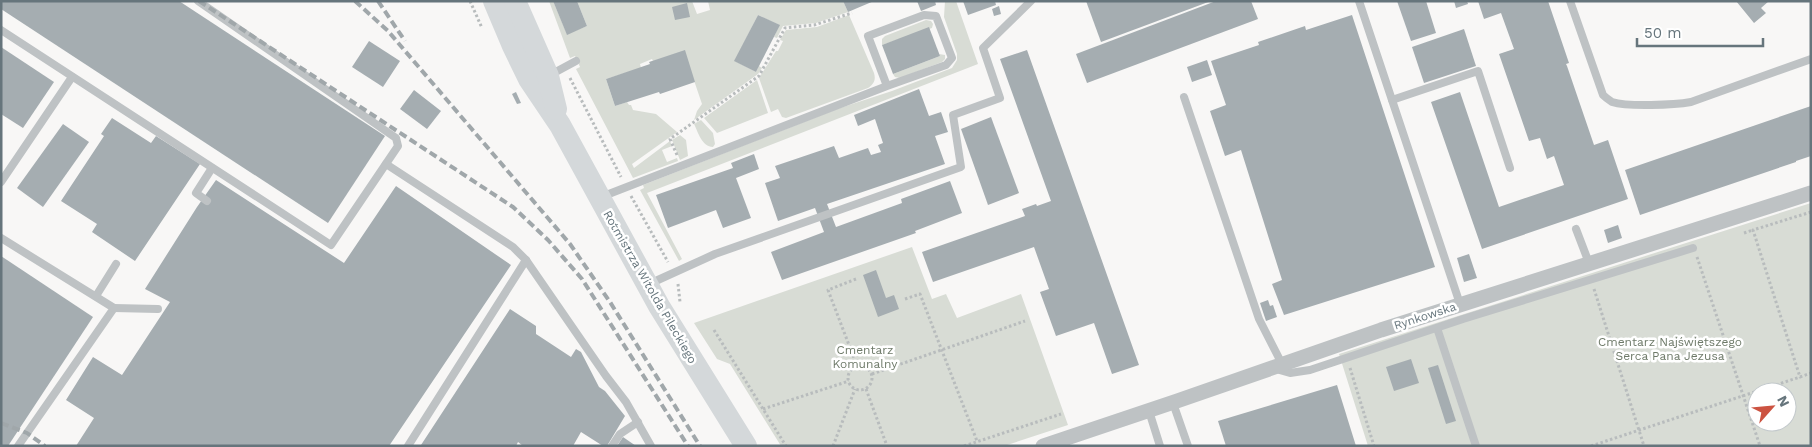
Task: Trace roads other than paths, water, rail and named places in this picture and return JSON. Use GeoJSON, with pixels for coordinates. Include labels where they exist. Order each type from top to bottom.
{"type":"FeatureCollection","features":[{"type":"Feature","properties":{"kind":"main road","name":"Rotmistrza Witolda Pileckiego"},"geometry":{"type":"LineString","coordinates":[[494,1],[529,79],[560,124],[647,285],[746,446]]}},
{"type":"Feature","properties":{"kind":"main road","name":"Rotmistrza Witolda Pileckiego"},"geometry":{"type":"LineString","coordinates":[[515,1],[556,72],[560,124]]}},
{"type":"Feature","properties":{"kind":"street","name":"Rynkowska"},"geometry":{"type":"LineString","coordinates":[[1043,446],[1460,304],[1811,193]]}},
{"type":"Feature","properties":{"kind":"lane"},"geometry":{"type":"LineString","coordinates":[[1,30],[331,245],[398,146],[396,138],[198,1]]}},
{"type":"Feature","properties":{"kind":"lane"},"geometry":{"type":"LineString","coordinates":[[647,285],[715,254],[961,167],[954,115],[1000,98],[983,48],[1031,1]]}},
{"type":"Feature","properties":{"kind":"lane"},"geometry":{"type":"LineString","coordinates":[[1359,1],[1460,304]]}},
{"type":"Feature","properties":{"kind":"lane"},"geometry":{"type":"LineString","coordinates":[[1570,1],[1603,95],[1610,101],[1620,104],[1677,105],[1691,102],[1811,59]]}},
{"type":"Feature","properties":{"kind":"lane"},"geometry":{"type":"LineString","coordinates":[[599,198],[887,86],[946,66],[952,58],[936,16],[924,15],[868,36],[887,86]]}},
{"type":"Feature","properties":{"kind":"lane"},"geometry":{"type":"LineString","coordinates":[[556,72],[576,61]]}},
{"type":"Feature","properties":{"kind":"lane"},"geometry":{"type":"LineString","coordinates":[[1392,100],[1478,71],[1510,168]]}},
{"type":"Feature","properties":{"kind":"lane"},"geometry":{"type":"LineString","coordinates":[[1,182],[72,76]]}},
{"type":"Feature","properties":{"kind":"lane"},"geometry":{"type":"LineString","coordinates":[[1184,96],[1277,366],[1290,374],[1310,370],[1693,248]]}},
{"type":"Feature","properties":{"kind":"lane"},"geometry":{"type":"LineString","coordinates":[[386,164],[513,247],[526,260],[626,402],[651,446]]}},
{"type":"Feature","properties":{"kind":"lane"},"geometry":{"type":"LineString","coordinates":[[207,202],[196,193],[212,168]]}},
{"type":"Feature","properties":{"kind":"lane"},"geometry":{"type":"LineString","coordinates":[[1576,229],[1589,263]]}},
{"type":"Feature","properties":{"kind":"lane"},"geometry":{"type":"LineString","coordinates":[[1,238],[114,308],[158,309]]}},
{"type":"Feature","properties":{"kind":"lane"},"geometry":{"type":"LineString","coordinates":[[408,446],[526,260]]}},
{"type":"Feature","properties":{"kind":"lane"},"geometry":{"type":"LineString","coordinates":[[96,296],[116,264]]}},
{"type":"Feature","properties":{"kind":"lane"},"geometry":{"type":"LineString","coordinates":[[18,446],[114,308]]}},
{"type":"Feature","properties":{"kind":"lane"},"geometry":{"type":"LineString","coordinates":[[1437,328],[1476,446]]}},
{"type":"Feature","properties":{"kind":"lane"},"geometry":{"type":"LineString","coordinates":[[1173,403],[1188,446]]}},
{"type":"Feature","properties":{"kind":"lane"},"geometry":{"type":"LineString","coordinates":[[1149,411],[1160,446]]}},
{"type":"Feature","properties":{"kind":"lane"},"geometry":{"type":"LineString","coordinates":[[612,446],[620,434],[638,422]]}},
{"type":"Feature","properties":{"kind":"railway"},"geometry":{"type":"LineString","coordinates":[[199,1],[513,207],[548,240],[582,279],[688,446]]}},
{"type":"Feature","properties":{"kind":"railway"},"geometry":{"type":"LineString","coordinates":[[355,1],[388,31],[570,244],[610,302],[700,446]]}},
{"type":"Feature","properties":{"kind":"railway"},"geometry":{"type":"LineString","coordinates":[[378,1],[405,41]]}},
{"type":"Feature","properties":{"kind":"railway"},"geometry":{"type":"LineString","coordinates":[[1,423],[27,433],[45,446]]}},
{"type":"Feature","properties":{"kind":"park label","name":"Cmentarz Najświętszego Serca Pana Jezusa"},"geometry":{"type":"Point","coordinates":[1670,349]}},
{"type":"Feature","properties":{"kind":"park label","name":"Cmentarz Komunalny"},"geometry":{"type":"Point","coordinates":[865,357]}}]}
